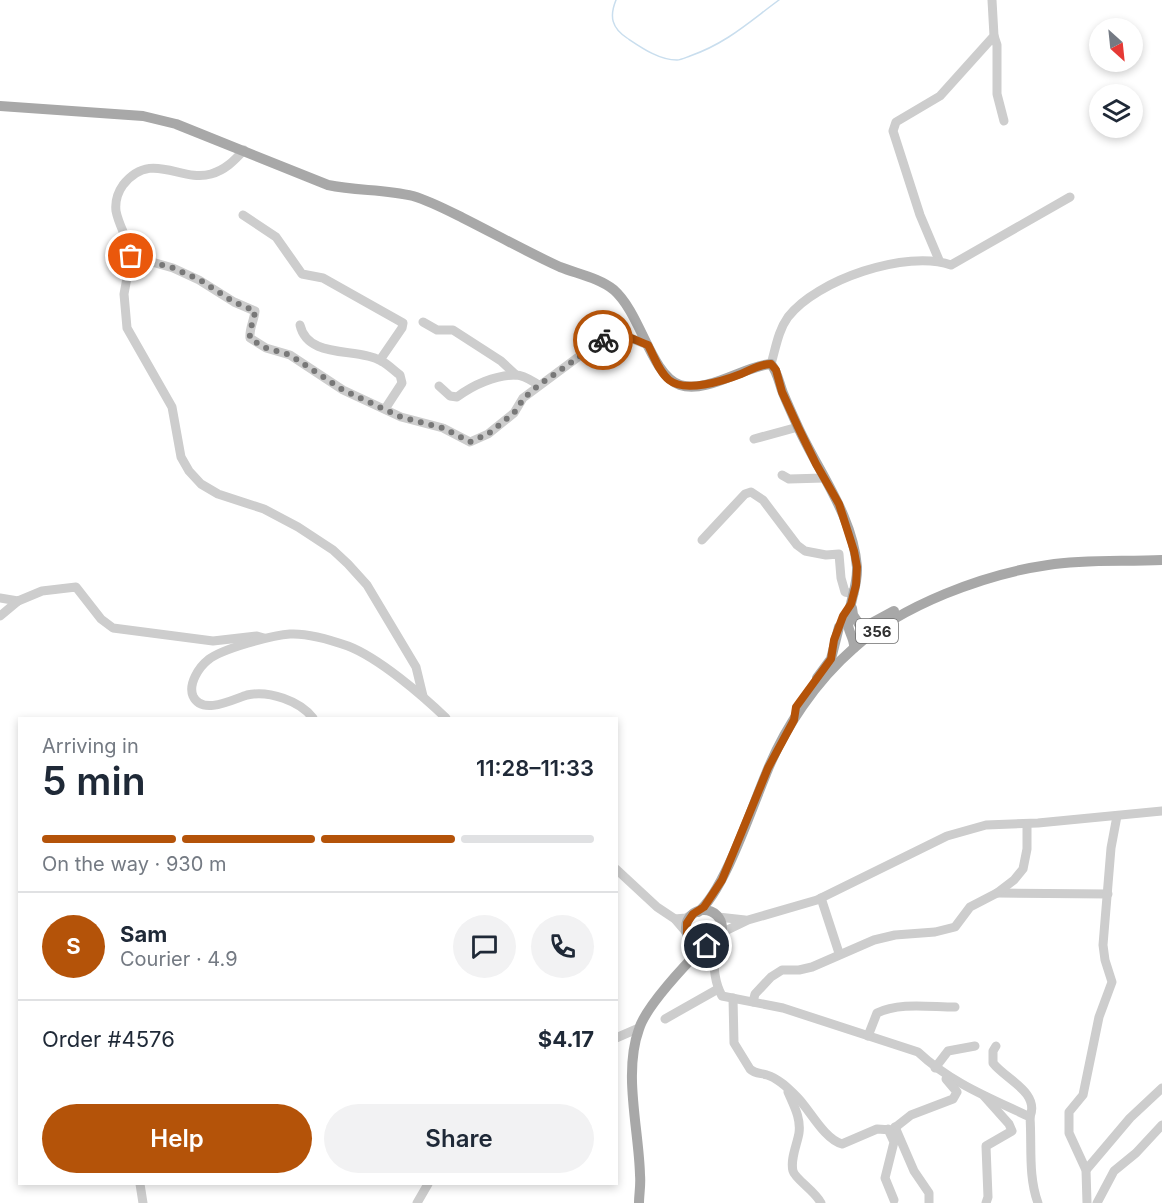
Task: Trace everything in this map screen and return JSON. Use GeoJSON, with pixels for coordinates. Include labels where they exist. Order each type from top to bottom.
{"type":"FeatureCollection","features":[{"type":"Feature","properties":{"kind":"main road"},"geometry":{"type":"LineString","coordinates":[[0,106],[143,116],[176,124],[327,185],[401,194],[424,200],[560,267],[612,288],[635,315],[665,375],[670,381],[683,386],[719,381],[761,364],[771,364],[776,370],[782,392],[798,427],[839,504],[854,551],[857,567],[847,623],[854,641],[854,648],[847,644],[839,627]]}},
{"type":"Feature","properties":{"kind":"main road","name":"356"},"geometry":{"type":"LineString","coordinates":[[718,918],[716,907],[722,880],[768,768],[794,720],[830,673],[854,648],[884,625],[913,608],[977,582],[1018,570],[1050,564],[1162,560]]}},
{"type":"Feature","properties":{"kind":"main road"},"geometry":{"type":"LineString","coordinates":[[853,599],[853,615],[859,624],[870,624],[926,595],[964,580],[977,582]]}},
{"type":"Feature","properties":{"kind":"main road"},"geometry":{"type":"LineString","coordinates":[[794,720],[796,707],[831,659],[843,616],[853,599]]}},
{"type":"Feature","properties":{"kind":"main road","name":"356"},"geometry":{"type":"LineString","coordinates":[[696,913],[704,907],[722,880]]}},
{"type":"Feature","properties":{"kind":"main road"},"geometry":{"type":"LineString","coordinates":[[639,1203],[640,1176],[633,1054],[639,1028],[663,992],[690,959],[721,933],[722,927],[718,918],[710,912],[696,913],[687,923],[690,959]]}},
{"type":"Feature","properties":{"kind":"main road"},"geometry":{"type":"LineString","coordinates":[[690,938],[708,945]]}},
{"type":"Feature","properties":{"kind":"street"},"geometry":{"type":"LineString","coordinates":[[992,0],[994,36],[997,45],[997,94],[1004,121]]}},
{"type":"Feature","properties":{"kind":"street"},"geometry":{"type":"LineString","coordinates":[[939,260],[920,214],[893,131],[896,122],[940,96],[994,36]]}},
{"type":"Feature","properties":{"kind":"street"},"geometry":{"type":"LineString","coordinates":[[244,150],[231,164],[209,175],[153,168],[141,171],[129,179],[117,195],[116,210],[131,256],[124,294],[128,328],[172,407],[181,457],[189,471],[201,484],[218,494],[264,509],[298,527],[333,550],[348,564],[368,585],[416,667],[423,696]]}},
{"type":"Feature","properties":{"kind":"street"},"geometry":{"type":"LineString","coordinates":[[771,364],[780,330],[798,306],[834,284],[876,266],[904,261],[939,260],[951,265],[1070,197]]}},
{"type":"Feature","properties":{"kind":"street"},"geometry":{"type":"LineString","coordinates":[[243,215],[276,237],[302,274],[323,278],[403,323],[380,360]]}},
{"type":"Feature","properties":{"kind":"street"},"geometry":{"type":"LineString","coordinates":[[131,256],[173,268],[200,280],[234,302],[255,311],[249,331],[250,339],[256,343],[290,355],[343,390],[401,417],[443,428],[470,442],[488,434],[514,413],[524,398],[539,385],[597,343],[620,334],[648,345]]}},
{"type":"Feature","properties":{"kind":"street"},"geometry":{"type":"LineString","coordinates":[[423,322],[436,330],[453,330],[501,361],[516,375],[539,385]]}},
{"type":"Feature","properties":{"kind":"street"},"geometry":{"type":"LineString","coordinates":[[300,325],[302,332],[314,344],[380,360],[400,375],[402,383],[386,409]]}},
{"type":"Feature","properties":{"kind":"street"},"geometry":{"type":"LineString","coordinates":[[439,386],[450,396],[457,397],[475,384],[516,375]]}},
{"type":"Feature","properties":{"kind":"street"},"geometry":{"type":"LineString","coordinates":[[754,439],[798,427]]}},
{"type":"Feature","properties":{"kind":"street"},"geometry":{"type":"LineString","coordinates":[[782,475],[789,479],[824,478]]}},
{"type":"Feature","properties":{"kind":"street"},"geometry":{"type":"LineString","coordinates":[[702,540],[745,494],[752,492],[763,500],[797,545],[805,551],[826,555],[839,554],[845,592],[853,599]]}},
{"type":"Feature","properties":{"kind":"street"},"geometry":{"type":"LineString","coordinates":[[0,616],[18,601],[42,591],[76,587],[101,620],[113,628],[213,641],[257,636],[267,639]]}},
{"type":"Feature","properties":{"kind":"street"},"geometry":{"type":"LineString","coordinates":[[0,598],[18,601]]}},
{"type":"Feature","properties":{"kind":"street"},"geometry":{"type":"LineString","coordinates":[[312,717],[303,707],[268,695],[248,695],[230,703],[205,705],[194,698],[192,692],[195,676],[208,659],[227,650],[291,634],[319,637],[349,646],[382,665],[423,696],[445,717]]}},
{"type":"Feature","properties":{"kind":"street"},"geometry":{"type":"LineString","coordinates":[[721,933],[748,920],[821,898],[947,837],[986,825],[1027,824],[1162,811]]}},
{"type":"Feature","properties":{"kind":"street"},"geometry":{"type":"LineString","coordinates":[[1087,1203],[1086,1170],[1069,1133],[1069,1112],[1083,1095],[1099,1017],[1112,982],[1103,945],[1111,848],[1117,816]]}},
{"type":"Feature","properties":{"kind":"street"},"geometry":{"type":"LineString","coordinates":[[753,1002],[755,994],[771,977],[782,970],[812,967],[839,953],[874,940],[955,927],[970,907],[997,893],[1014,880],[1023,869],[1027,849],[1027,824]]}},
{"type":"Feature","properties":{"kind":"street"},"geometry":{"type":"LineString","coordinates":[[618,871],[657,907],[675,919],[690,938]]}},
{"type":"Feature","properties":{"kind":"street"},"geometry":{"type":"LineString","coordinates":[[997,893],[1108,894]]}},
{"type":"Feature","properties":{"kind":"street"},"geometry":{"type":"LineString","coordinates":[[821,898],[839,953]]}},
{"type":"Feature","properties":{"kind":"street"},"geometry":{"type":"LineString","coordinates":[[675,919],[686,918],[696,913]]}},
{"type":"Feature","properties":{"kind":"street"},"geometry":{"type":"LineString","coordinates":[[718,918],[748,920]]}},
{"type":"Feature","properties":{"kind":"street"},"geometry":{"type":"LineString","coordinates":[[708,945],[718,989],[722,996],[733,998],[783,1008],[918,1052],[938,1070],[957,1092],[957,1096],[911,1115],[892,1128],[877,1129],[842,1144],[838,1143],[773,1077],[753,1072],[736,1048],[733,1039],[733,998]]}},
{"type":"Feature","properties":{"kind":"street"},"geometry":{"type":"LineString","coordinates":[[665,1019],[718,989]]}},
{"type":"Feature","properties":{"kind":"street"},"geometry":{"type":"LineString","coordinates":[[868,1036],[877,1013],[884,1010],[910,1006],[955,1007]]}},
{"type":"Feature","properties":{"kind":"street"},"geometry":{"type":"LineString","coordinates":[[618,1037],[639,1028]]}},
{"type":"Feature","properties":{"kind":"street"},"geometry":{"type":"LineString","coordinates":[[938,1070],[948,1051],[975,1046]]}},
{"type":"Feature","properties":{"kind":"street"},"geometry":{"type":"LineString","coordinates":[[996,1046],[993,1051],[993,1063],[1022,1087],[1032,1109],[1030,1167],[1033,1190],[1038,1203]]}},
{"type":"Feature","properties":{"kind":"street"},"geometry":{"type":"LineString","coordinates":[[938,1070],[963,1086],[1030,1117]]}},
{"type":"Feature","properties":{"kind":"street"},"geometry":{"type":"LineString","coordinates":[[786,1088],[798,1114],[799,1131],[792,1168],[794,1175],[817,1196],[821,1203]]}},
{"type":"Feature","properties":{"kind":"street"},"geometry":{"type":"LineString","coordinates":[[1086,1170],[1130,1118],[1162,1088]]}},
{"type":"Feature","properties":{"kind":"street"},"geometry":{"type":"LineString","coordinates":[[981,1094],[1009,1124],[1012,1131],[987,1146],[988,1197],[986,1203]]}},
{"type":"Feature","properties":{"kind":"street"},"geometry":{"type":"LineString","coordinates":[[1097,1203],[1114,1171],[1136,1153],[1162,1125]]}},
{"type":"Feature","properties":{"kind":"street"},"geometry":{"type":"LineString","coordinates":[[892,1128],[894,1142],[885,1178],[894,1200]]}},
{"type":"Feature","properties":{"kind":"street"},"geometry":{"type":"LineString","coordinates":[[892,1128],[914,1171],[929,1193],[928,1203]]}},
{"type":"Feature","properties":{"kind":"street"},"geometry":{"type":"LineString","coordinates":[[140,1185],[143,1203]]}},
{"type":"Feature","properties":{"kind":"street"},"geometry":{"type":"LineString","coordinates":[[417,1203],[427,1185]]}},
{"type":"Feature","properties":{"kind":"waterway"},"geometry":{"type":"LineString","coordinates":[[616,0],[612,17],[615,26],[622,34],[651,53],[677,60],[703,51],[727,38],[779,0]]}},
{"type":"Feature","properties":{"kind":"way so far"},"geometry":{"type":"LineString","coordinates":[[131,256],[173,268],[200,280],[234,302],[255,311],[249,331],[250,339],[256,343],[290,355],[343,390],[401,417],[443,428],[470,442],[488,434],[514,413],[524,398],[539,385],[603,340]]}},
{"type":"Feature","properties":{"kind":"route"},"geometry":{"type":"LineString","coordinates":[[603,340],[620,334],[648,345],[660,370],[670,381],[683,386],[719,381],[761,364],[771,364],[776,370],[782,392],[798,427],[839,504],[848,528],[857,567],[856,585],[851,604],[843,616],[834,640],[831,659],[796,707],[794,720],[768,768],[722,880],[704,907],[693,914],[687,923],[687,933],[692,942],[700,946],[707,946]]}}]}
